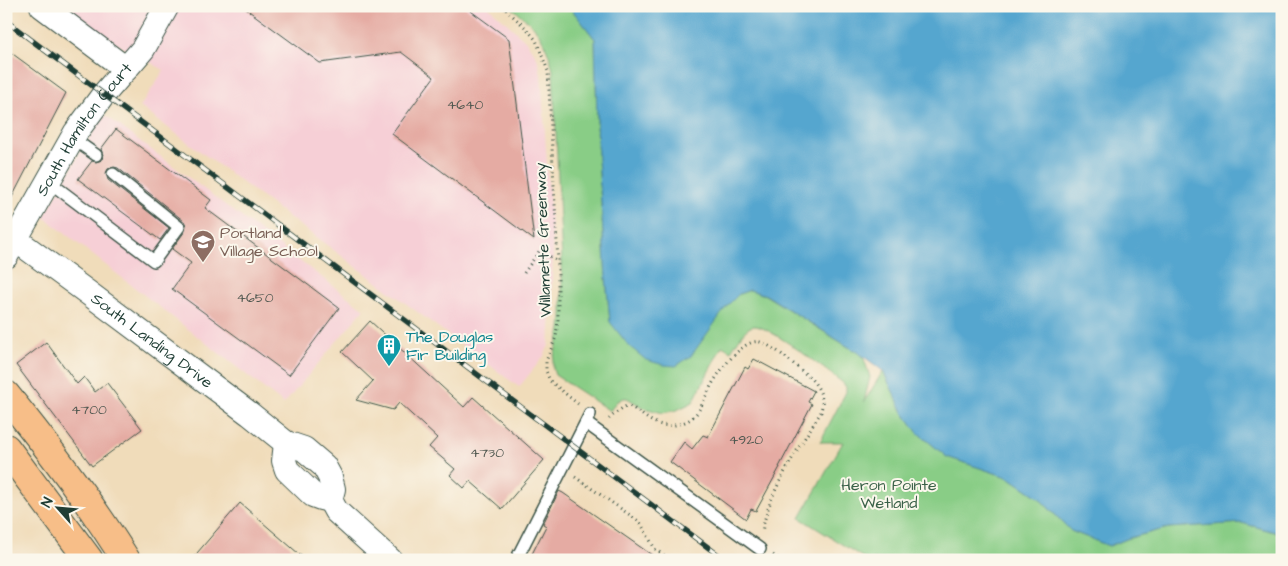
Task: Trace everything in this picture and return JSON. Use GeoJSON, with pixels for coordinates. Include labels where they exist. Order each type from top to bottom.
{"type":"FeatureCollection","features":[{"type":"Feature","properties":{"kind":"main road"},"geometry":{"type":"LineString","coordinates":[[6,395],[42,440],[102,522],[126,560]]}},
{"type":"Feature","properties":{"kind":"main road"},"geometry":{"type":"LineString","coordinates":[[6,448],[89,560]]}},
{"type":"Feature","properties":{"kind":"street"},"geometry":{"type":"LineString","coordinates":[[42,6],[126,69]]}},
{"type":"Feature","properties":{"kind":"street","name":"South Hamilton Court"},"geometry":{"type":"LineString","coordinates":[[11,248],[72,138],[143,49],[167,6]]}},
{"type":"Feature","properties":{"kind":"street","name":"South Landing Drive"},"geometry":{"type":"LineString","coordinates":[[11,248],[80,286],[286,443],[304,449],[324,466],[327,471],[332,481],[333,489],[330,500],[336,510],[390,560]]}},
{"type":"Feature","properties":{"kind":"lane"},"geometry":{"type":"LineString","coordinates":[[72,138],[96,155]]}},
{"type":"Feature","properties":{"kind":"lane"},"geometry":{"type":"LineString","coordinates":[[48,182],[154,261],[179,227],[113,174]]}},
{"type":"Feature","properties":{"kind":"lane"},"geometry":{"type":"LineString","coordinates":[[516,560],[588,419],[760,549]]}},
{"type":"Feature","properties":{"kind":"path","name":"Willamette Greenway"},"geometry":{"type":"LineString","coordinates":[[502,6],[536,40],[548,71],[558,262],[558,321],[556,337],[546,361],[546,371],[550,381],[588,419]]}},
{"type":"Feature","properties":{"kind":"path"},"geometry":{"type":"LineString","coordinates":[[524,273],[540,250],[558,262]]}},
{"type":"Feature","properties":{"kind":"path"},"geometry":{"type":"LineString","coordinates":[[588,419],[607,420],[627,406],[662,426],[682,423],[694,417],[701,408],[721,370],[739,351],[750,343],[761,342],[793,364],[811,379],[821,394],[821,412],[782,478],[768,508],[760,549]]}},
{"type":"Feature","properties":{"kind":"path"},"geometry":{"type":"LineString","coordinates":[[563,469],[640,522],[655,548],[671,560]]}},
{"type":"Feature","properties":{"kind":"shaded area"},"geometry":{"type":"Polygon","coordinates":[[[67,6],[488,6],[525,40],[537,57],[541,74],[553,254],[549,345],[544,356],[519,387],[140,107],[164,70],[111,41],[67,6]]]}},
{"type":"Feature","properties":{"kind":"shaded area","name":"Portland Village School"},"geometry":{"type":"Polygon","coordinates":[[[105,115],[364,309],[284,404],[44,217],[84,146],[105,115]]]}},
{"type":"Feature","properties":{"kind":"green space","name":"Heron Pointe Wetland"},"geometry":{"type":"Polygon","coordinates":[[[510,6],[569,6],[595,39],[598,158],[610,322],[727,306],[739,294],[750,290],[765,295],[863,356],[870,377],[864,402],[883,371],[903,412],[918,433],[947,457],[1010,478],[1038,497],[1071,531],[1109,546],[1129,538],[1168,528],[1242,523],[1282,534],[1282,560],[1220,558],[1205,560],[867,560],[800,518],[843,442],[820,442],[846,392],[846,387],[811,359],[771,332],[761,327],[750,327],[744,332],[731,351],[722,346],[693,402],[677,410],[663,413],[644,408],[627,398],[616,402],[610,411],[555,375],[553,360],[561,329],[562,316],[562,262],[553,71],[546,48],[538,32],[510,6]]]}},
{"type":"Feature","properties":{"kind":"water"},"geometry":{"type":"Polygon","coordinates":[[[569,6],[1282,6],[1282,534],[1242,523],[1168,528],[1129,538],[1109,546],[1071,531],[1038,497],[1010,478],[947,457],[918,433],[903,412],[883,371],[863,356],[766,295],[750,290],[739,294],[727,306],[691,356],[676,366],[646,360],[629,346],[610,322],[598,158],[595,39],[569,6]]]}},
{"type":"Feature","properties":{"kind":"building"},"geometry":{"type":"Polygon","coordinates":[[[242,6],[464,6],[509,39],[534,240],[392,134],[434,77],[401,52],[320,63],[242,6]]]}},
{"type":"Feature","properties":{"kind":"building"},"geometry":{"type":"Polygon","coordinates":[[[6,49],[66,93],[6,209],[6,49]]]}},
{"type":"Feature","properties":{"kind":"building"},"geometry":{"type":"Polygon","coordinates":[[[116,129],[211,200],[205,208],[339,308],[289,375],[172,289],[191,263],[172,249],[185,231],[186,225],[184,221],[118,168],[108,169],[106,173],[108,180],[169,228],[160,240],[78,179],[92,161],[102,160],[101,149],[116,129]]]}},
{"type":"Feature","properties":{"kind":"building"},"geometry":{"type":"Polygon","coordinates":[[[370,321],[464,407],[473,397],[544,460],[502,509],[470,481],[464,488],[450,475],[455,469],[429,447],[437,438],[399,403],[393,410],[356,400],[373,381],[342,352],[370,321]]]}},
{"type":"Feature","properties":{"kind":"building"},"geometry":{"type":"Polygon","coordinates":[[[46,342],[77,384],[84,377],[95,392],[107,383],[142,429],[92,466],[16,365],[46,342]]]}},
{"type":"Feature","properties":{"kind":"building"},"geometry":{"type":"Polygon","coordinates":[[[754,359],[814,391],[808,402],[812,404],[780,467],[756,511],[751,509],[746,519],[670,462],[684,442],[692,449],[703,435],[708,437],[745,367],[748,369],[754,359]]]}},
{"type":"Feature","properties":{"kind":"building"},"geometry":{"type":"Polygon","coordinates":[[[559,491],[659,560],[529,560],[546,526],[543,524],[559,491]]]}},
{"type":"Feature","properties":{"kind":"building"},"geometry":{"type":"Polygon","coordinates":[[[240,503],[306,560],[191,560],[240,503]]]}},
{"type":"Feature","properties":{"kind":"railway"},"geometry":{"type":"LineString","coordinates":[[6,21],[725,560]]}},
{"type":"Feature","properties":{"kind":"place","name":"Portland Village School"},"geometry":{"type":"Point","coordinates":[203,263]}},
{"type":"Feature","properties":{"kind":"place","name":"The Douglas Fir Building"},"geometry":{"type":"Point","coordinates":[389,367]}}]}
